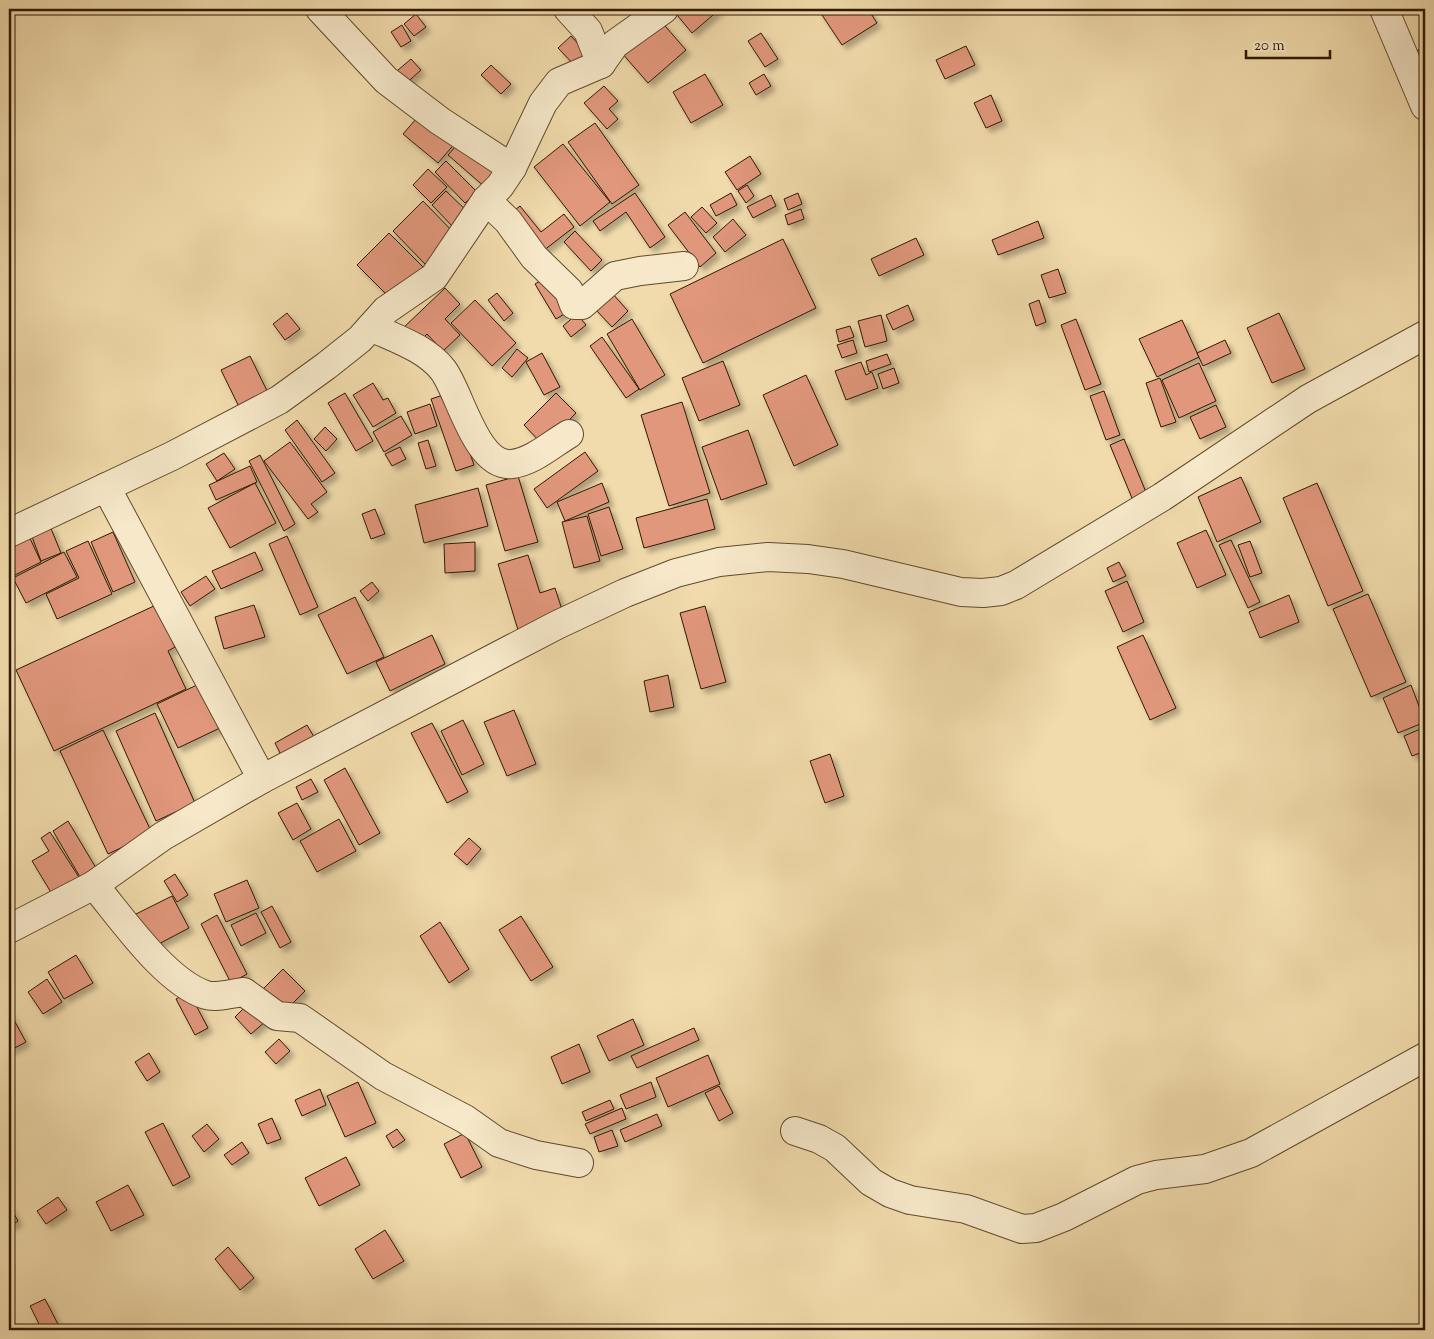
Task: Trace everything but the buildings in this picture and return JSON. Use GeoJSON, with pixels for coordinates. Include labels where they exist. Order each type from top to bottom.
{"type":"FeatureCollection","features":[{"type":"Feature","properties":{"kind":"street"},"geometry":{"type":"LineString","coordinates":[[320,9],[386,80],[440,122],[512,168]]}},
{"type":"Feature","properties":{"kind":"street"},"geometry":{"type":"LineString","coordinates":[[568,9],[588,31],[601,64]]}},
{"type":"Feature","properties":{"kind":"street"},"geometry":{"type":"LineString","coordinates":[[9,532],[172,456],[279,400],[326,366],[371,327],[386,310],[434,277],[486,200],[500,186],[512,168],[543,102],[559,82],[601,64],[615,44],[664,9]]}},
{"type":"Feature","properties":{"kind":"street"},"geometry":{"type":"LineString","coordinates":[[1384,9],[1425,106]]}},
{"type":"Feature","properties":{"kind":"street"},"geometry":{"type":"LineString","coordinates":[[486,200],[508,221],[534,258],[569,291],[574,305],[582,305],[616,276],[684,266]]}},
{"type":"Feature","properties":{"kind":"street"},"geometry":{"type":"LineString","coordinates":[[371,327],[413,347],[442,368],[451,383],[474,436],[482,447],[501,463],[510,465],[528,459],[569,434]]}},
{"type":"Feature","properties":{"kind":"street"},"geometry":{"type":"LineString","coordinates":[[9,929],[94,884],[163,836],[262,779],[556,625],[625,593],[676,573],[719,562],[768,557],[808,559],[843,564],[961,592],[983,593],[1001,591],[1040,572],[1162,497],[1308,400],[1425,335]]}},
{"type":"Feature","properties":{"kind":"street"},"geometry":{"type":"LineString","coordinates":[[106,487],[262,779]]}},
{"type":"Feature","properties":{"kind":"street"},"geometry":{"type":"LineString","coordinates":[[94,884],[158,961],[184,983],[207,996],[244,992],[277,1016],[300,1018],[383,1076],[459,1116],[499,1143],[536,1155],[579,1163]]}},
{"type":"Feature","properties":{"kind":"street"},"geometry":{"type":"LineString","coordinates":[[795,1131],[819,1139],[835,1148],[871,1182],[890,1193],[910,1200],[966,1209],[1022,1229],[1036,1228],[1064,1217],[1137,1180],[1156,1175],[1205,1169],[1252,1153],[1425,1057]]}}]}
